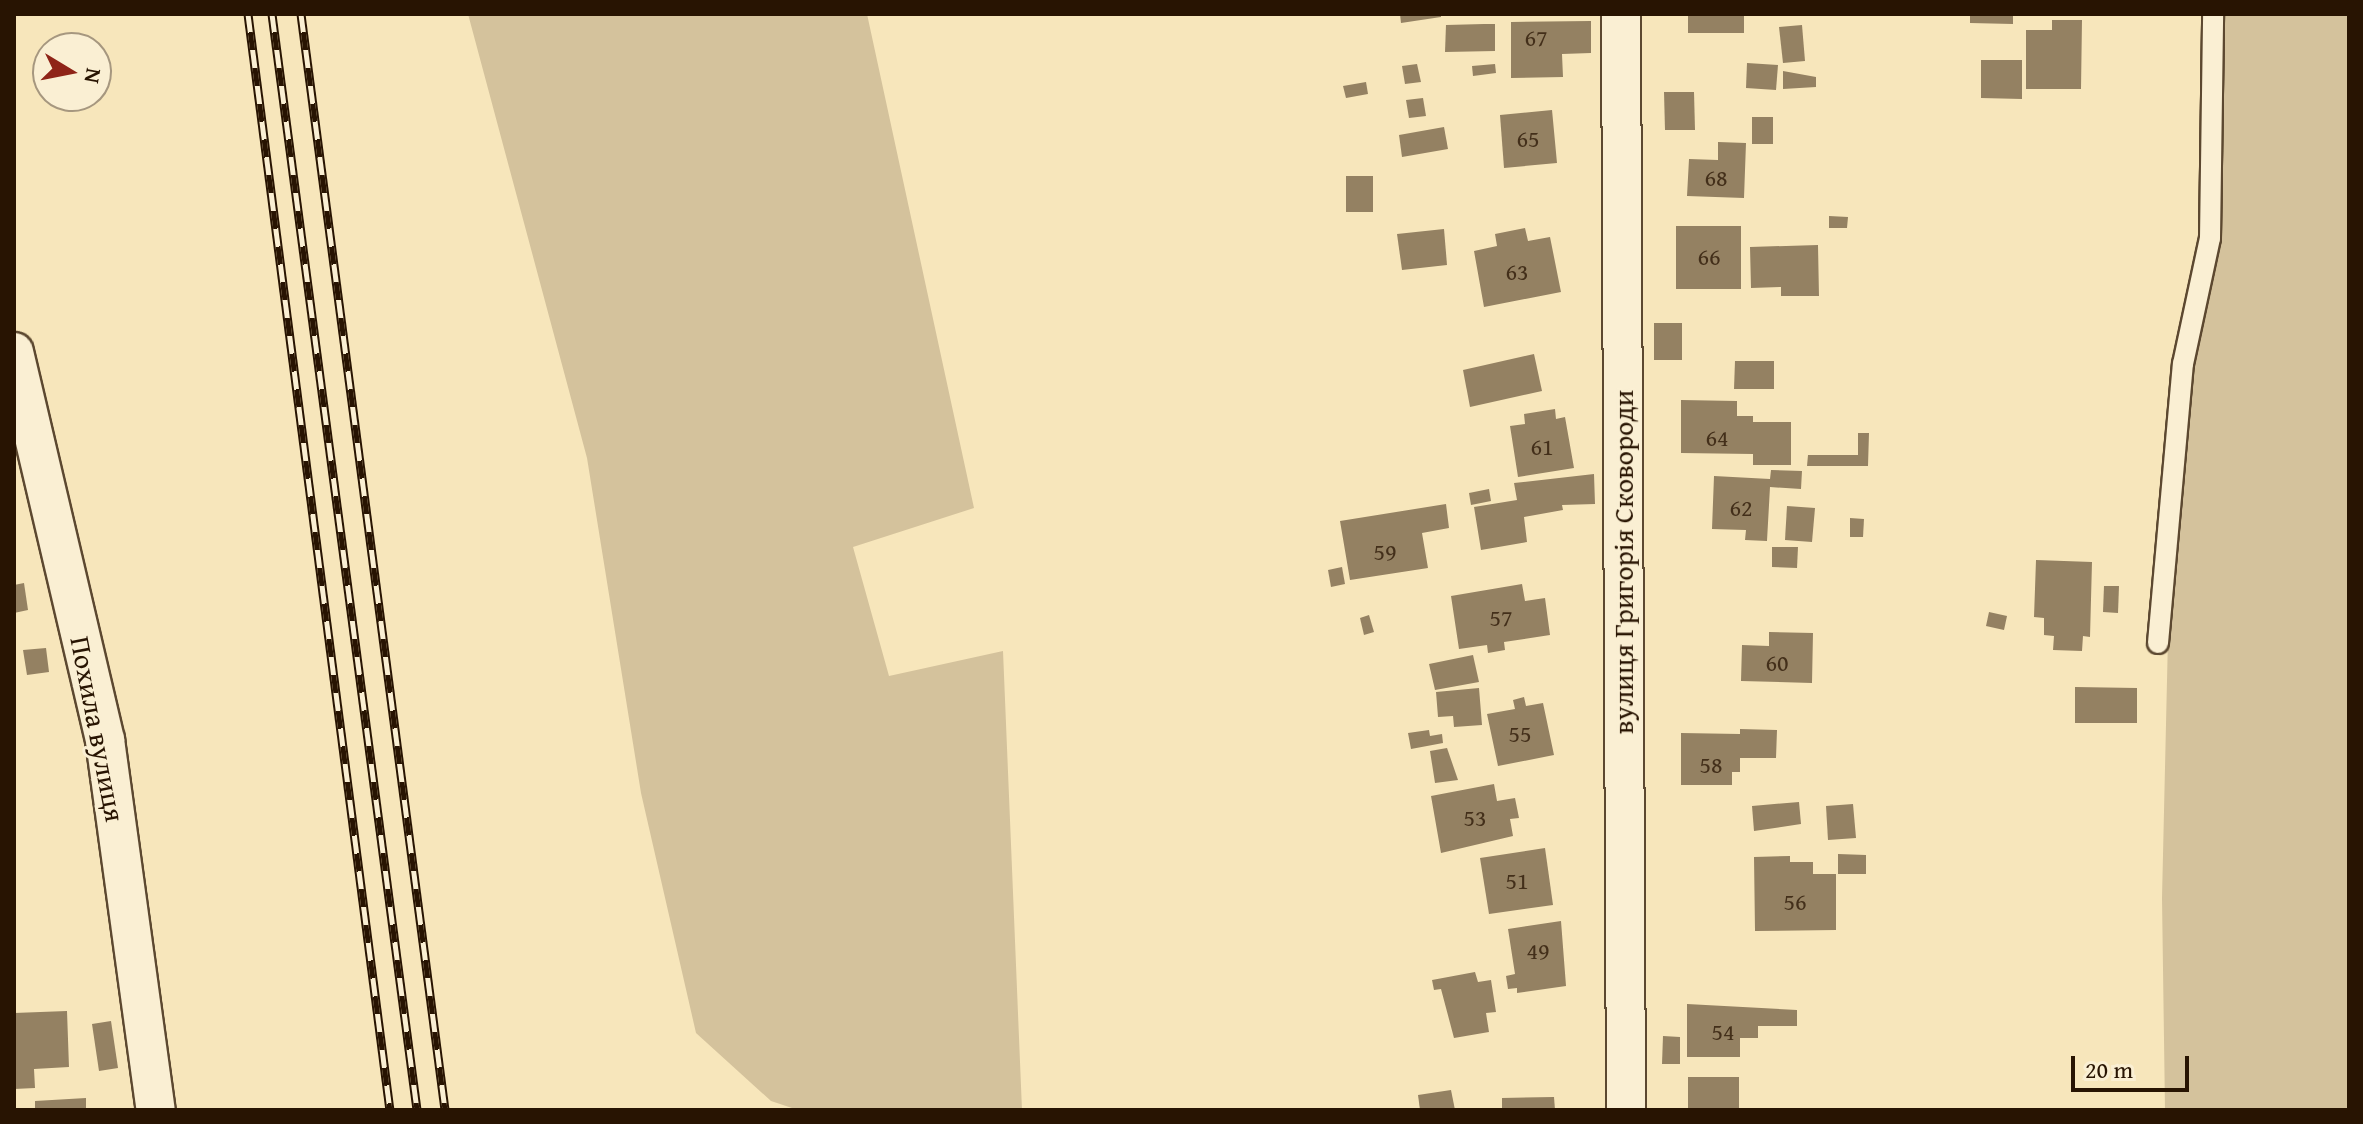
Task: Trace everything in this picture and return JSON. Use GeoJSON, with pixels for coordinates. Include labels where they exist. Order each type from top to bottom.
{"type":"FeatureCollection","features":[{"type":"Feature","properties":{"kind":"street","name":"вулиця Григорія Сковороди"},"geometry":{"type":"LineString","coordinates":[[1621,14],[1626,1110]]}},
{"type":"Feature","properties":{"kind":"street","name":"Похила вулиця"},"geometry":{"type":"LineString","coordinates":[[14,352],[105,740],[156,1110]]}},
{"type":"Feature","properties":{"kind":"lane"},"geometry":{"type":"LineString","coordinates":[[2158,643],[2183,364],[2210,238],[2213,14]]}},
{"type":"Feature","properties":{"kind":"shaded area"},"geometry":{"type":"Polygon","coordinates":[[[468,14],[867,14],[974,508],[853,547],[889,676],[1003,651],[1022,1110],[798,1110],[771,1101],[696,1033],[641,793],[587,458],[468,14]]]}},
{"type":"Feature","properties":{"kind":"shaded area"},"geometry":{"type":"Polygon","coordinates":[[[2223,14],[2349,14],[2349,1110],[2165,1110],[2162,898],[2168,637],[2186,410],[2218,242],[2223,14]]]}},
{"type":"Feature","properties":{"kind":"building"},"geometry":{"type":"Polygon","coordinates":[[[1400,14],[1441,14],[1441,17],[1401,23],[1400,14]]]}},
{"type":"Feature","properties":{"kind":"building"},"geometry":{"type":"Polygon","coordinates":[[[1688,14],[1744,14],[1744,33],[1688,33],[1688,14]]]}},
{"type":"Feature","properties":{"kind":"building"},"geometry":{"type":"Polygon","coordinates":[[[1970,14],[2013,14],[2013,24],[1970,23],[1970,14]]]}},
{"type":"Feature","properties":{"kind":"building"},"geometry":{"type":"Polygon","coordinates":[[[2052,20],[2082,20],[2081,89],[2026,89],[2026,30],[2052,30],[2052,20]]]}},
{"type":"Feature","properties":{"kind":"building"},"geometry":{"type":"Polygon","coordinates":[[[1591,21],[1591,53],[1562,54],[1563,77],[1511,78],[1511,22],[1591,21]]]}},
{"type":"Feature","properties":{"kind":"building"},"geometry":{"type":"Polygon","coordinates":[[[1495,24],[1495,51],[1445,52],[1446,25],[1495,24]]]}},
{"type":"Feature","properties":{"kind":"building"},"geometry":{"type":"Polygon","coordinates":[[[1802,25],[1805,61],[1783,63],[1779,27],[1802,25]]]}},
{"type":"Feature","properties":{"kind":"building"},"geometry":{"type":"Polygon","coordinates":[[[1981,60],[2022,60],[2022,99],[1981,98],[1981,60]]]}},
{"type":"Feature","properties":{"kind":"building"},"geometry":{"type":"Polygon","coordinates":[[[1747,63],[1778,65],[1776,90],[1746,88],[1747,63]]]}},
{"type":"Feature","properties":{"kind":"building"},"geometry":{"type":"Polygon","coordinates":[[[1417,64],[1421,82],[1405,84],[1402,66],[1417,64]]]}},
{"type":"Feature","properties":{"kind":"building"},"geometry":{"type":"Polygon","coordinates":[[[1495,64],[1496,73],[1473,76],[1472,66],[1495,64]]]}},
{"type":"Feature","properties":{"kind":"building"},"geometry":{"type":"Polygon","coordinates":[[[1783,71],[1816,77],[1816,87],[1783,89],[1783,71]]]}},
{"type":"Feature","properties":{"kind":"building"},"geometry":{"type":"Polygon","coordinates":[[[1366,82],[1368,94],[1346,98],[1343,86],[1366,82]]]}},
{"type":"Feature","properties":{"kind":"building"},"geometry":{"type":"Polygon","coordinates":[[[1664,92],[1694,92],[1695,130],[1665,130],[1664,92]]]}},
{"type":"Feature","properties":{"kind":"building"},"geometry":{"type":"Polygon","coordinates":[[[1423,98],[1426,116],[1409,118],[1406,100],[1423,98]]]}},
{"type":"Feature","properties":{"kind":"building"},"geometry":{"type":"Polygon","coordinates":[[[1552,110],[1557,163],[1504,168],[1500,115],[1552,110]]]}},
{"type":"Feature","properties":{"kind":"building"},"geometry":{"type":"Polygon","coordinates":[[[1752,117],[1773,117],[1773,144],[1752,144],[1752,117]]]}},
{"type":"Feature","properties":{"kind":"building"},"geometry":{"type":"Polygon","coordinates":[[[1444,127],[1448,149],[1402,157],[1399,135],[1444,127]]]}},
{"type":"Feature","properties":{"kind":"building"},"geometry":{"type":"Polygon","coordinates":[[[1718,142],[1746,143],[1744,198],[1687,196],[1689,159],[1718,160],[1718,142]]]}},
{"type":"Feature","properties":{"kind":"building"},"geometry":{"type":"Polygon","coordinates":[[[1346,176],[1373,176],[1373,212],[1346,212],[1346,176]]]}},
{"type":"Feature","properties":{"kind":"building"},"geometry":{"type":"Polygon","coordinates":[[[1829,216],[1848,217],[1847,228],[1829,228],[1829,216]]]}},
{"type":"Feature","properties":{"kind":"building"},"geometry":{"type":"Polygon","coordinates":[[[1676,226],[1741,226],[1741,289],[1676,289],[1676,226]]]}},
{"type":"Feature","properties":{"kind":"building"},"geometry":{"type":"Polygon","coordinates":[[[1525,228],[1528,241],[1550,237],[1561,292],[1484,307],[1474,251],[1497,246],[1495,234],[1525,228]]]}},
{"type":"Feature","properties":{"kind":"building"},"geometry":{"type":"Polygon","coordinates":[[[1444,229],[1447,265],[1402,270],[1397,234],[1444,229]]]}},
{"type":"Feature","properties":{"kind":"building"},"geometry":{"type":"Polygon","coordinates":[[[1818,245],[1819,296],[1781,296],[1781,287],[1751,288],[1750,247],[1818,245]]]}},
{"type":"Feature","properties":{"kind":"building"},"geometry":{"type":"Polygon","coordinates":[[[1654,323],[1682,323],[1682,360],[1654,360],[1654,323]]]}},
{"type":"Feature","properties":{"kind":"building"},"geometry":{"type":"Polygon","coordinates":[[[1534,354],[1542,391],[1470,407],[1463,370],[1534,354]]]}},
{"type":"Feature","properties":{"kind":"building"},"geometry":{"type":"Polygon","coordinates":[[[1735,361],[1774,361],[1774,389],[1734,389],[1735,361]]]}},
{"type":"Feature","properties":{"kind":"building"},"geometry":{"type":"Polygon","coordinates":[[[1681,400],[1737,401],[1737,416],[1753,416],[1753,422],[1791,422],[1791,465],[1753,465],[1753,454],[1681,453],[1681,400]]]}},
{"type":"Feature","properties":{"kind":"building"},"geometry":{"type":"Polygon","coordinates":[[[1555,409],[1556,419],[1565,417],[1574,468],[1518,477],[1510,426],[1525,424],[1524,414],[1555,409]]]}},
{"type":"Feature","properties":{"kind":"building"},"geometry":{"type":"Polygon","coordinates":[[[1858,433],[1869,433],[1868,466],[1807,466],[1808,455],[1858,455],[1858,433]]]}},
{"type":"Feature","properties":{"kind":"building"},"geometry":{"type":"Polygon","coordinates":[[[1771,470],[1802,471],[1801,489],[1770,487],[1767,541],[1745,540],[1746,530],[1712,529],[1714,476],[1770,479],[1771,470]]]}},
{"type":"Feature","properties":{"kind":"building"},"geometry":{"type":"Polygon","coordinates":[[[1594,474],[1595,504],[1562,505],[1563,510],[1524,517],[1527,542],[1481,550],[1474,507],[1517,500],[1514,483],[1594,474]]]}},
{"type":"Feature","properties":{"kind":"building"},"geometry":{"type":"Polygon","coordinates":[[[1489,489],[1491,501],[1471,505],[1469,493],[1489,489]]]}},
{"type":"Feature","properties":{"kind":"building"},"geometry":{"type":"Polygon","coordinates":[[[1446,504],[1449,528],[1422,533],[1428,568],[1350,580],[1340,521],[1446,504]]]}},
{"type":"Feature","properties":{"kind":"building"},"geometry":{"type":"Polygon","coordinates":[[[1787,506],[1815,508],[1812,542],[1785,540],[1787,506]]]}},
{"type":"Feature","properties":{"kind":"building"},"geometry":{"type":"Polygon","coordinates":[[[1850,518],[1864,519],[1863,537],[1850,537],[1850,518]]]}},
{"type":"Feature","properties":{"kind":"building"},"geometry":{"type":"Polygon","coordinates":[[[1772,547],[1798,547],[1797,568],[1772,567],[1772,547]]]}},
{"type":"Feature","properties":{"kind":"building"},"geometry":{"type":"Polygon","coordinates":[[[2036,560],[2092,562],[2090,637],[2083,636],[2082,651],[2053,650],[2054,636],[2044,635],[2044,618],[2034,617],[2036,560]]]}},
{"type":"Feature","properties":{"kind":"building"},"geometry":{"type":"Polygon","coordinates":[[[1342,567],[1345,584],[1331,587],[1328,570],[1342,567]]]}},
{"type":"Feature","properties":{"kind":"building"},"geometry":{"type":"Polygon","coordinates":[[[24,583],[28,610],[14,613],[14,585],[24,583]]]}},
{"type":"Feature","properties":{"kind":"building"},"geometry":{"type":"Polygon","coordinates":[[[1522,584],[1525,601],[1545,598],[1550,635],[1504,642],[1505,650],[1488,653],[1487,645],[1459,649],[1451,596],[1522,584]]]}},
{"type":"Feature","properties":{"kind":"building"},"geometry":{"type":"Polygon","coordinates":[[[2104,586],[2119,586],[2118,613],[2103,612],[2104,586]]]}},
{"type":"Feature","properties":{"kind":"building"},"geometry":{"type":"Polygon","coordinates":[[[1989,612],[2007,616],[2004,630],[1986,626],[1989,612]]]}},
{"type":"Feature","properties":{"kind":"building"},"geometry":{"type":"Polygon","coordinates":[[[1369,615],[1374,632],[1364,635],[1360,618],[1369,615]]]}},
{"type":"Feature","properties":{"kind":"building"},"geometry":{"type":"Polygon","coordinates":[[[1769,632],[1813,633],[1812,683],[1741,681],[1742,645],[1769,646],[1769,632]]]}},
{"type":"Feature","properties":{"kind":"building"},"geometry":{"type":"Polygon","coordinates":[[[46,648],[49,672],[27,675],[23,650],[46,648]]]}},
{"type":"Feature","properties":{"kind":"building"},"geometry":{"type":"Polygon","coordinates":[[[1473,655],[1479,682],[1435,690],[1429,664],[1473,655]]]}},
{"type":"Feature","properties":{"kind":"building"},"geometry":{"type":"Polygon","coordinates":[[[2075,687],[2137,688],[2137,723],[2075,723],[2075,687]]]}},
{"type":"Feature","properties":{"kind":"building"},"geometry":{"type":"Polygon","coordinates":[[[1479,688],[1482,725],[1454,727],[1453,716],[1438,717],[1436,692],[1479,688]]]}},
{"type":"Feature","properties":{"kind":"building"},"geometry":{"type":"Polygon","coordinates":[[[1524,697],[1526,706],[1543,703],[1554,755],[1498,766],[1487,714],[1515,709],[1513,700],[1524,697]]]}},
{"type":"Feature","properties":{"kind":"building"},"geometry":{"type":"Polygon","coordinates":[[[1740,729],[1777,730],[1776,758],[1740,758],[1740,772],[1732,772],[1732,785],[1681,785],[1681,733],[1740,734],[1740,729]]]}},
{"type":"Feature","properties":{"kind":"building"},"geometry":{"type":"Polygon","coordinates":[[[1429,730],[1430,736],[1442,734],[1443,743],[1411,749],[1408,733],[1429,730]]]}},
{"type":"Feature","properties":{"kind":"building"},"geometry":{"type":"Polygon","coordinates":[[[1447,748],[1458,780],[1435,783],[1430,751],[1447,748]]]}},
{"type":"Feature","properties":{"kind":"building"},"geometry":{"type":"Polygon","coordinates":[[[1494,784],[1497,801],[1515,798],[1519,818],[1510,819],[1513,836],[1441,853],[1431,796],[1494,784]]]}},
{"type":"Feature","properties":{"kind":"building"},"geometry":{"type":"Polygon","coordinates":[[[1799,802],[1801,824],[1754,831],[1752,806],[1799,802]]]}},
{"type":"Feature","properties":{"kind":"building"},"geometry":{"type":"Polygon","coordinates":[[[1853,804],[1856,838],[1828,840],[1826,806],[1853,804]]]}},
{"type":"Feature","properties":{"kind":"building"},"geometry":{"type":"Polygon","coordinates":[[[1545,848],[1553,905],[1489,914],[1480,858],[1545,848]]]}},
{"type":"Feature","properties":{"kind":"building"},"geometry":{"type":"Polygon","coordinates":[[[1838,854],[1866,855],[1866,874],[1838,874],[1838,854]]]}},
{"type":"Feature","properties":{"kind":"building"},"geometry":{"type":"Polygon","coordinates":[[[1790,856],[1790,862],[1813,862],[1813,874],[1836,874],[1836,930],[1755,931],[1754,857],[1790,856]]]}},
{"type":"Feature","properties":{"kind":"building"},"geometry":{"type":"Polygon","coordinates":[[[1561,921],[1566,986],[1517,993],[1517,988],[1508,989],[1506,976],[1515,974],[1508,929],[1561,921]]]}},
{"type":"Feature","properties":{"kind":"building"},"geometry":{"type":"Polygon","coordinates":[[[1475,972],[1478,982],[1491,980],[1496,1012],[1486,1013],[1489,1032],[1454,1038],[1441,989],[1434,990],[1432,980],[1475,972]]]}},
{"type":"Feature","properties":{"kind":"building"},"geometry":{"type":"Polygon","coordinates":[[[1687,1004],[1797,1010],[1797,1026],[1758,1026],[1758,1038],[1740,1038],[1740,1057],[1687,1057],[1687,1004]]]}},
{"type":"Feature","properties":{"kind":"building"},"geometry":{"type":"Polygon","coordinates":[[[67,1011],[69,1067],[34,1069],[35,1088],[14,1089],[14,1013],[67,1011]]]}},
{"type":"Feature","properties":{"kind":"building"},"geometry":{"type":"Polygon","coordinates":[[[111,1021],[118,1068],[99,1071],[92,1024],[111,1021]]]}},
{"type":"Feature","properties":{"kind":"building"},"geometry":{"type":"Polygon","coordinates":[[[1663,1036],[1680,1037],[1680,1064],[1662,1064],[1663,1036]]]}},
{"type":"Feature","properties":{"kind":"building"},"geometry":{"type":"Polygon","coordinates":[[[1688,1077],[1739,1077],[1739,1110],[1688,1110],[1688,1077]]]}},
{"type":"Feature","properties":{"kind":"building"},"geometry":{"type":"Polygon","coordinates":[[[1451,1090],[1455,1110],[1420,1110],[1418,1095],[1451,1090]]]}},
{"type":"Feature","properties":{"kind":"building"},"geometry":{"type":"Polygon","coordinates":[[[1554,1097],[1555,1110],[1502,1110],[1502,1098],[1554,1097]]]}},
{"type":"Feature","properties":{"kind":"building"},"geometry":{"type":"Polygon","coordinates":[[[86,1098],[86,1110],[35,1110],[35,1101],[86,1098]]]}},
{"type":"Feature","properties":{"kind":"railway"},"geometry":{"type":"LineString","coordinates":[[248,14],[390,1110]]}},
{"type":"Feature","properties":{"kind":"railway"},"geometry":{"type":"LineString","coordinates":[[272,14],[417,1110]]}},
{"type":"Feature","properties":{"kind":"railway"},"geometry":{"type":"LineString","coordinates":[[301,14],[445,1110]]}}]}
